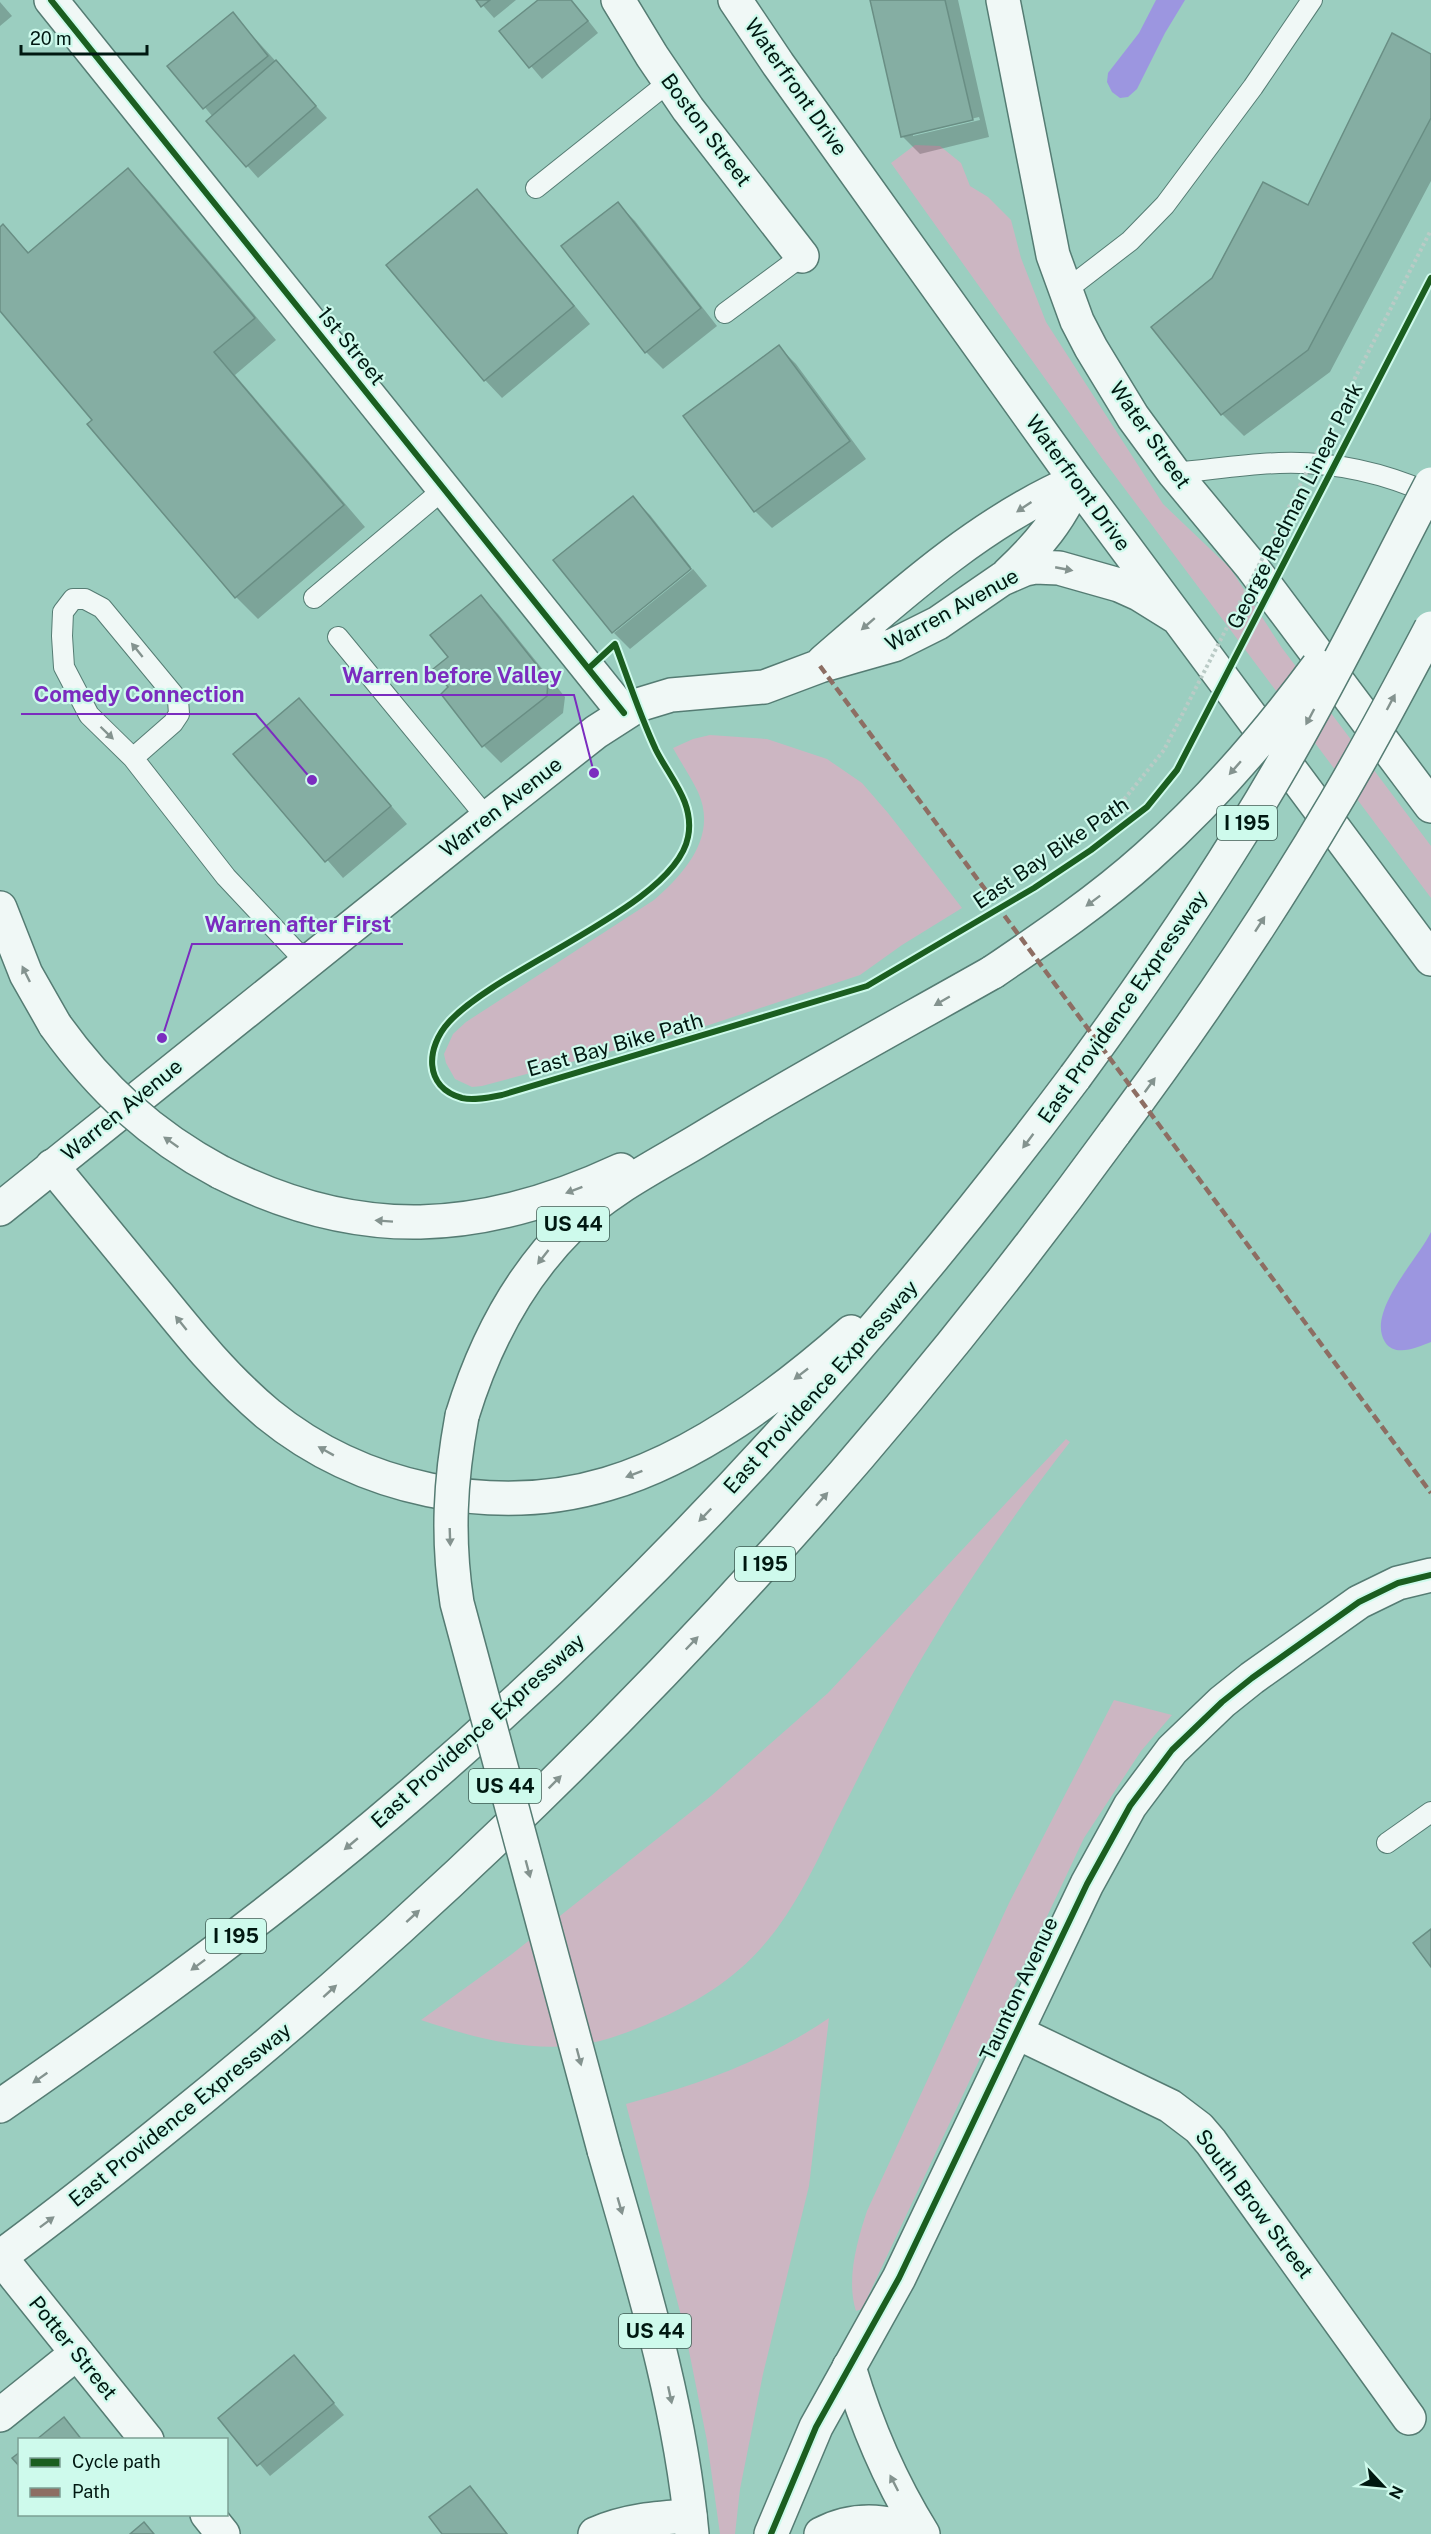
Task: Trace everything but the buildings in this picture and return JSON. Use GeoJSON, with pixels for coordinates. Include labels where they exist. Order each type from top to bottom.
{"type":"FeatureCollection","features":[{"type":"Feature","properties":{"kind":"main road","name":"1st Street"},"geometry":{"type":"LineString","coordinates":[[51,0],[624,713]]}},
{"type":"Feature","properties":{"kind":"main road","name":"Boston Street"},"geometry":{"type":"LineString","coordinates":[[618,0],[669,82],[802,256]]}},
{"type":"Feature","properties":{"kind":"main road","name":"Waterfront Drive"},"geometry":{"type":"LineString","coordinates":[[735,0],[778,64],[1076,481],[1431,959]]}},
{"type":"Feature","properties":{"kind":"main road","name":"Water Street"},"geometry":{"type":"LineString","coordinates":[[1003,0],[1053,255],[1065,291],[1097,358],[1133,417],[1174,473],[1252,567],[1431,806]]}},
{"type":"Feature","properties":{"kind":"main road"},"geometry":{"type":"LineString","coordinates":[[1002,579],[1047,534],[1063,509],[1076,481]]}},
{"type":"Feature","properties":{"kind":"main road"},"geometry":{"type":"LineString","coordinates":[[820,666],[902,595],[974,541],[1034,501],[1076,481]]}},
{"type":"Feature","properties":{"kind":"main road","name":"East Providence Expressway"},"geometry":{"type":"LineString","coordinates":[[0,2106],[165,1990],[285,1898],[407,1797],[521,1697],[630,1593],[780,1436],[898,1303],[1003,1174],[1174,939],[1244,829],[1305,725],[1431,484]]}},
{"type":"Feature","properties":{"kind":"main road","name":"US 44"},"geometry":{"type":"LineString","coordinates":[[691,2525],[684,2469],[666,2376],[457,1604],[449,1532],[452,1484],[462,1416],[473,1379],[503,1315],[547,1252],[573,1224],[604,1198],[760,1102],[993,972],[1110,888],[1147,857],[1225,781],[1292,701],[1325,658],[1395,553]]}},
{"type":"Feature","properties":{"kind":"main road","name":"Warren Avenue"},"geometry":{"type":"LineString","coordinates":[[0,1209],[581,743],[624,713],[646,702],[671,695],[764,687],[820,666],[871,653],[902,642],[938,623],[1002,579],[1024,569],[1059,568],[1119,585],[1139,594],[1176,617]]}},
{"type":"Feature","properties":{"kind":"main road","name":"East Providence Expressway"},"geometry":{"type":"LineString","coordinates":[[0,2257],[86,2192],[289,2027],[482,1853],[647,1689],[752,1578],[884,1427],[1007,1274],[1190,1029],[1300,861],[1351,775],[1431,628]]}},
{"type":"Feature","properties":{"kind":"main road"},"geometry":{"type":"LineString","coordinates":[[0,908],[26,974],[55,1025],[76,1054],[122,1105],[170,1142],[220,1172],[279,1199],[334,1214],[380,1221],[447,1222],[513,1210],[574,1191],[760,1102]]}},
{"type":"Feature","properties":{"kind":"main road"},"geometry":{"type":"LineString","coordinates":[[52,1166],[197,1343],[242,1391],[270,1415],[300,1436],[369,1471],[431,1491],[482,1497],[547,1495],[607,1484],[656,1465],[699,1443],[761,1403],[828,1353],[870,1316],[966,1220]]}},
{"type":"Feature","properties":{"kind":"main road","name":"Taunton Avenue"},"geometry":{"type":"LineString","coordinates":[[771,2534],[816,2427],[899,2278],[1108,1844],[1130,1806],[1172,1750],[1222,1702],[1359,1602],[1398,1583],[1431,1575]]}},
{"type":"Feature","properties":{"kind":"main road","name":"South Brow Street"},"geometry":{"type":"LineString","coordinates":[[1016,2032],[1162,2102],[1199,2128],[1409,2418]]}},
{"type":"Feature","properties":{"kind":"main road","name":"Potter Street"},"geometry":{"type":"LineString","coordinates":[[0,2257],[146,2438]]}},
{"type":"Feature","properties":{"kind":"main road"},"geometry":{"type":"LineString","coordinates":[[0,2415],[77,2353]]}},
{"type":"Feature","properties":{"kind":"main road"},"geometry":{"type":"LineString","coordinates":[[849,2367],[870,2433],[898,2491],[923,2534]]}},
{"type":"Feature","properties":{"kind":"main road"},"geometry":{"type":"LineString","coordinates":[[209,2516],[223,2534]]}},
{"type":"Feature","properties":{"kind":"main road"},"geometry":{"type":"LineString","coordinates":[[595,2534],[648,2518],[691,2525]]}},
{"type":"Feature","properties":{"kind":"main road"},"geometry":{"type":"LineString","coordinates":[[821,2534],[832,2528],[853,2523],[872,2522],[892,2524],[916,2534]]}},
{"type":"Feature","properties":{"kind":"lane"},"geometry":{"type":"LineString","coordinates":[[1065,291],[1130,241],[1166,205],[1253,87],[1312,0]]}},
{"type":"Feature","properties":{"kind":"lane"},"geometry":{"type":"LineString","coordinates":[[536,188],[669,82]]}},
{"type":"Feature","properties":{"kind":"lane"},"geometry":{"type":"LineString","coordinates":[[725,313],[802,256]]}},
{"type":"Feature","properties":{"kind":"lane"},"geometry":{"type":"LineString","coordinates":[[1174,473],[1278,463],[1317,464],[1386,477],[1431,494]]}},
{"type":"Feature","properties":{"kind":"lane"},"geometry":{"type":"LineString","coordinates":[[314,598],[444,489]]}},
{"type":"Feature","properties":{"kind":"lane"},"geometry":{"type":"LineString","coordinates":[[133,758],[173,723],[178,714],[178,700],[102,608],[85,599],[73,599],[63,612],[64,667],[89,715],[133,758],[226,877],[306,962]]}},
{"type":"Feature","properties":{"kind":"lane"},"geometry":{"type":"LineString","coordinates":[[338,637],[487,818]]}},
{"type":"Feature","properties":{"kind":"lane"},"geometry":{"type":"LineString","coordinates":[[1387,1843],[1431,1812]]}},
{"type":"Feature","properties":{"kind":"path"},"geometry":{"type":"LineString","coordinates":[[1139,814],[1122,802],[1157,761],[1173,734],[1431,230]]}},
{"type":"Feature","properties":{"kind":"shaded area"},"geometry":{"type":"Polygon","coordinates":[[[1156,0],[1185,0],[1165,33],[1137,89],[1128,97],[1120,98],[1112,92],[1107,82],[1108,73],[1139,33],[1156,0]]]}},
{"type":"Feature","properties":{"kind":"shaded area"},"geometry":{"type":"Polygon","coordinates":[[[915,145],[940,146],[961,163],[970,186],[988,197],[1011,220],[1021,258],[1046,322],[1163,504],[1230,568],[1282,648],[1431,846],[1431,898],[1101,457],[891,163],[915,145]]]}},
{"type":"Feature","properties":{"kind":"shaded area"},"geometry":{"type":"Polygon","coordinates":[[[710,735],[767,739],[827,759],[862,783],[962,908],[902,945],[860,975],[709,1025],[482,1086],[472,1087],[455,1079],[444,1054],[453,1034],[466,1022],[654,900],[687,866],[701,838],[704,824],[703,808],[695,786],[673,748],[693,739],[710,735]]]}},
{"type":"Feature","properties":{"kind":"shaded area"},"geometry":{"type":"Polygon","coordinates":[[[1431,1232],[1431,1342],[1407,1350],[1389,1347],[1381,1330],[1382,1316],[1396,1286],[1431,1232]]]}},
{"type":"Feature","properties":{"kind":"shaded area"},"geometry":{"type":"Polygon","coordinates":[[[1066,1439],[1070,1442],[1023,1504],[979,1568],[917,1666],[794,1903],[778,1927],[752,1958],[722,1984],[689,2004],[622,2034],[580,2045],[550,2047],[513,2044],[475,2036],[421,2020],[512,1954],[711,1796],[828,1693],[1066,1439]]]}},
{"type":"Feature","properties":{"kind":"shaded area"},"geometry":{"type":"Polygon","coordinates":[[[1114,1700],[1172,1715],[1141,1751],[1084,1838],[862,2309],[856,2311],[852,2274],[856,2248],[867,2211],[1009,1903],[1114,1700]]]}},
{"type":"Feature","properties":{"kind":"shaded area"},"geometry":{"type":"Polygon","coordinates":[[[829,2018],[809,2186],[763,2374],[740,2489],[735,2534],[720,2534],[707,2441],[685,2331],[626,2104],[732,2070],[782,2046],[829,2018]]]}},
{"type":"Feature","properties":{"kind":"marked path"},"geometry":{"type":"LineString","coordinates":[[820,666],[1431,1493]]}},
{"type":"Feature","properties":{"kind":"cycle path"},"geometry":{"type":"LineString","coordinates":[[51,0],[624,713]]}},
{"type":"Feature","properties":{"kind":"cycle path","name":"George Redman Linear Park"},"geometry":{"type":"LineString","coordinates":[[589,668],[615,644],[650,737],[685,802],[688,813],[688,837],[676,862],[652,887],[620,911],[506,979],[473,1001],[449,1022],[436,1043],[432,1065],[440,1085],[449,1093],[462,1098],[477,1099],[502,1095],[867,986],[1034,888],[1091,850],[1147,807],[1177,770],[1431,278]]}},
{"type":"Feature","properties":{"kind":"cycle path"},"geometry":{"type":"LineString","coordinates":[[771,2534],[816,2427],[899,2278],[1087,1884],[1130,1806],[1172,1750],[1222,1702],[1252,1678],[1359,1602],[1398,1583],[1431,1575]]}},
{"type":"Feature","properties":{"kind":"place","name":"Warren before Valley"},"geometry":{"type":"Point","coordinates":[594,773]}},
{"type":"Feature","properties":{"kind":"place","name":"Comedy Connection"},"geometry":{"type":"Point","coordinates":[312,780]}},
{"type":"Feature","properties":{"kind":"place","name":"Warren after First"},"geometry":{"type":"Point","coordinates":[162,1038]}}]}
